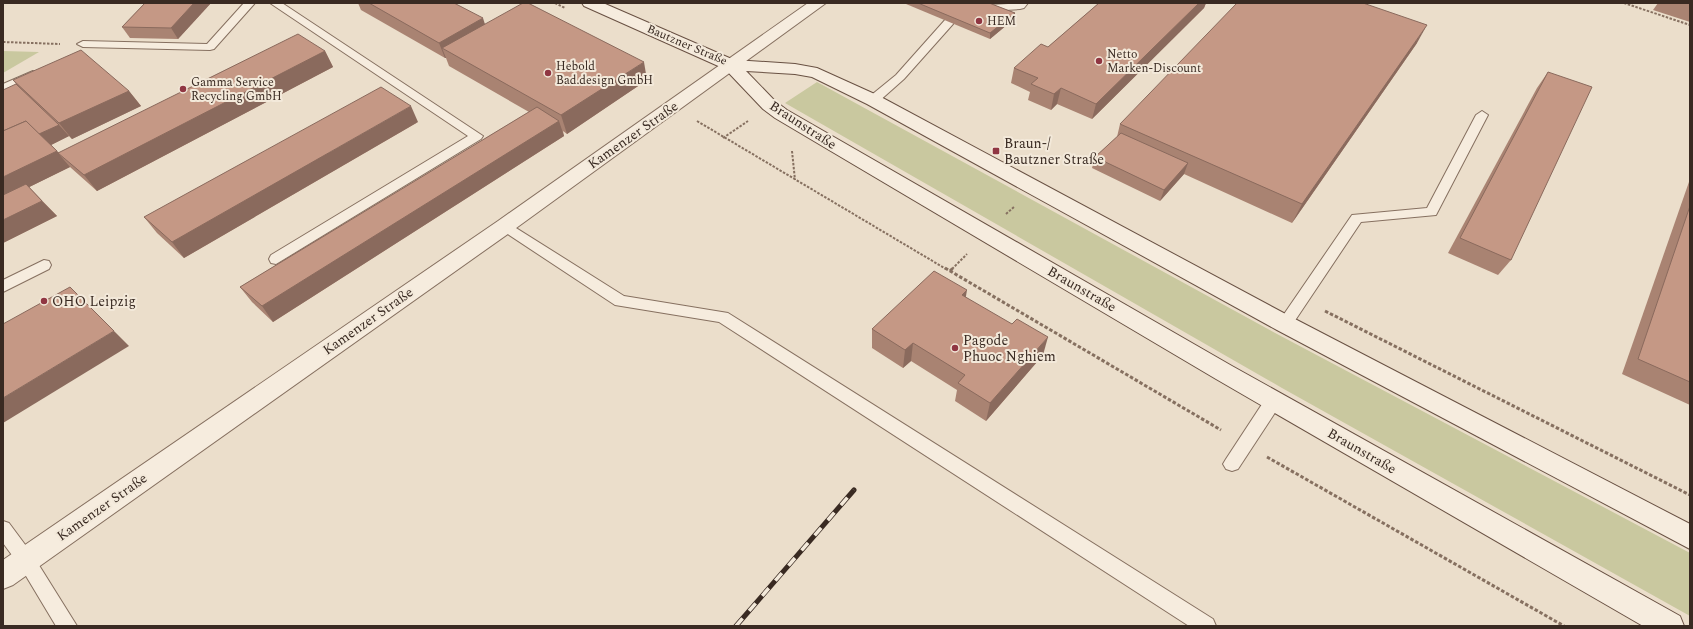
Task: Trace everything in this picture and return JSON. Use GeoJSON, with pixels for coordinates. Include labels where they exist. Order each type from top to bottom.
{"type":"FeatureCollection","features":[{"type":"Feature","properties":{"kind":"main road","name":"Bautzner Straße"},"geometry":{"type":"LineString","coordinates":[[590,3],[731,65],[818,3]]}},
{"type":"Feature","properties":{"kind":"main road"},"geometry":{"type":"LineString","coordinates":[[731,65],[795,69],[817,73],[874,100],[1285,324],[1690,537]]}},
{"type":"Feature","properties":{"kind":"main road","name":"Kamenzer Straße"},"geometry":{"type":"LineString","coordinates":[[3,576],[505,226],[731,65]]}},
{"type":"Feature","properties":{"kind":"main road","name":"Braunstraße"},"geometry":{"type":"LineString","coordinates":[[731,65],[769,105],[781,114],[938,207],[1532,549],[1670,626]]}},
{"type":"Feature","properties":{"kind":"lane"},"geometry":{"type":"LineString","coordinates":[[83,49],[104,45],[210,47],[250,3]]}},
{"type":"Feature","properties":{"kind":"lane"},"geometry":{"type":"LineString","coordinates":[[274,3],[477,136],[276,259]]}},
{"type":"Feature","properties":{"kind":"lane"},"geometry":{"type":"LineString","coordinates":[[988,8],[1020,6],[1023,3]]}},
{"type":"Feature","properties":{"kind":"lane"},"geometry":{"type":"LineString","coordinates":[[874,100],[900,77],[949,22]]}},
{"type":"Feature","properties":{"kind":"lane"},"geometry":{"type":"LineString","coordinates":[[3,88],[46,69]]}},
{"type":"Feature","properties":{"kind":"lane"},"geometry":{"type":"LineString","coordinates":[[1285,324],[1357,218],[1431,212],[1482,115]]}},
{"type":"Feature","properties":{"kind":"lane"},"geometry":{"type":"LineString","coordinates":[[505,226],[620,301],[723,317],[1206,626]]}},
{"type":"Feature","properties":{"kind":"lane"},"geometry":{"type":"LineString","coordinates":[[3,287],[44,265]]}},
{"type":"Feature","properties":{"kind":"lane"},"geometry":{"type":"LineString","coordinates":[[1232,464],[1274,400]]}},
{"type":"Feature","properties":{"kind":"lane"},"geometry":{"type":"LineString","coordinates":[[3,529],[26,560],[67,626]]}},
{"type":"Feature","properties":{"kind":"path"},"geometry":{"type":"LineString","coordinates":[[1624,3],[1690,25]]}},
{"type":"Feature","properties":{"kind":"path"},"geometry":{"type":"LineString","coordinates":[[3,42],[83,49]]}},
{"type":"Feature","properties":{"kind":"path"},"geometry":{"type":"LineString","coordinates":[[723,138],[751,119]]}},
{"type":"Feature","properties":{"kind":"path"},"geometry":{"type":"LineString","coordinates":[[696,120],[723,138],[1245,444],[1564,626]]}},
{"type":"Feature","properties":{"kind":"path"},"geometry":{"type":"LineString","coordinates":[[950,271],[970,251]]}},
{"type":"Feature","properties":{"kind":"green space"},"geometry":{"type":"Polygon","coordinates":[[[3,51],[39,52],[3,73],[3,51]]]}},
{"type":"Feature","properties":{"kind":"green space"},"geometry":{"type":"Polygon","coordinates":[[[817,82],[1277,334],[1690,553],[1690,616],[1282,388],[785,103],[817,82]]]}},
{"type":"Feature","properties":{"kind":"building"},"geometry":{"type":"Polygon","coordinates":[[[145,3],[194,3],[171,28],[122,27],[145,3]]]}},
{"type":"Feature","properties":{"kind":"building"},"geometry":{"type":"Polygon","coordinates":[[[369,3],[454,3],[483,18],[439,43],[369,3]]]}},
{"type":"Feature","properties":{"kind":"building","name":"Hebold Bad.design GmbH"},"geometry":{"type":"Polygon","coordinates":[[[523,3],[528,3],[644,62],[561,115],[442,48],[523,3]]]}},
{"type":"Feature","properties":{"kind":"building","name":"HEM"},"geometry":{"type":"Polygon","coordinates":[[[918,3],[989,3],[1015,13],[990,33],[918,3]]]}},
{"type":"Feature","properties":{"kind":"building","name":"Netto Marken-Discount"},"geometry":{"type":"Polygon","coordinates":[[[1099,3],[1199,3],[1096,104],[1061,88],[1054,94],[1031,84],[1038,78],[1014,68],[1041,44],[1048,47],[1099,3]]]}},
{"type":"Feature","properties":{"kind":"building"},"geometry":{"type":"Polygon","coordinates":[[[1237,3],[1363,3],[1427,25],[1302,204],[1120,124],[1237,3]]]}},
{"type":"Feature","properties":{"kind":"building"},"geometry":{"type":"Polygon","coordinates":[[[298,34],[325,51],[84,175],[58,153],[298,34]]]}},
{"type":"Feature","properties":{"kind":"building"},"geometry":{"type":"Polygon","coordinates":[[[81,50],[129,91],[59,123],[13,80],[81,50]]]}},
{"type":"Feature","properties":{"kind":"building"},"geometry":{"type":"Polygon","coordinates":[[[1548,72],[1592,87],[1511,260],[1460,238],[1548,72]]]}},
{"type":"Feature","properties":{"kind":"building"},"geometry":{"type":"Polygon","coordinates":[[[16,84],[59,125],[39,134],[26,121],[3,131],[3,90],[16,84]]]}},
{"type":"Feature","properties":{"kind":"building"},"geometry":{"type":"Polygon","coordinates":[[[381,87],[411,106],[172,242],[144,217],[381,87]]]}},
{"type":"Feature","properties":{"kind":"building"},"geometry":{"type":"Polygon","coordinates":[[[537,107],[559,121],[262,306],[240,287],[537,107]]]}},
{"type":"Feature","properties":{"kind":"building"},"geometry":{"type":"Polygon","coordinates":[[[26,121],[57,151],[3,177],[3,131],[26,121]]]}},
{"type":"Feature","properties":{"kind":"building"},"geometry":{"type":"Polygon","coordinates":[[[1121,133],[1188,163],[1164,190],[1095,157],[1121,133]]]}},
{"type":"Feature","properties":{"kind":"building"},"geometry":{"type":"Polygon","coordinates":[[[26,184],[42,201],[3,220],[3,195],[26,184]]]}},
{"type":"Feature","properties":{"kind":"building"},"geometry":{"type":"Polygon","coordinates":[[[1690,206],[1690,382],[1638,359],[1690,206]]]}},
{"type":"Feature","properties":{"kind":"building"},"geometry":{"type":"Polygon","coordinates":[[[934,271],[967,290],[962,295],[1012,324],[1017,319],[1048,337],[990,403],[958,383],[965,375],[913,343],[905,350],[872,329],[934,271]]]}},
{"type":"Feature","properties":{"kind":"building"},"geometry":{"type":"Polygon","coordinates":[[[70,287],[114,331],[3,398],[3,324],[70,287]]]}},
{"type":"Feature","properties":{"kind":"railway"},"geometry":{"type":"LineString","coordinates":[[736,626],[854,490]]}},
{"type":"Feature","properties":{"kind":"place","name":"HEM"},"geometry":{"type":"Point","coordinates":[979,21]}},
{"type":"Feature","properties":{"kind":"place","name":"Netto Marken-Discount"},"geometry":{"type":"Point","coordinates":[1099,61]}},
{"type":"Feature","properties":{"kind":"place","name":"Hebold Bad.design GmbH"},"geometry":{"type":"Point","coordinates":[548,73]}},
{"type":"Feature","properties":{"kind":"place","name":"Gamma Service Recycling GmbH"},"geometry":{"type":"Point","coordinates":[183,89]}},
{"type":"Feature","properties":{"kind":"place","name":"Braun-/ Bautzner Straße"},"geometry":{"type":"Point","coordinates":[996,151]}},
{"type":"Feature","properties":{"kind":"place","name":"OHO Leipzig"},"geometry":{"type":"Point","coordinates":[44,301]}},
{"type":"Feature","properties":{"kind":"place","name":"Pagode Phuoc Nghiem"},"geometry":{"type":"Point","coordinates":[955,348]}}]}
